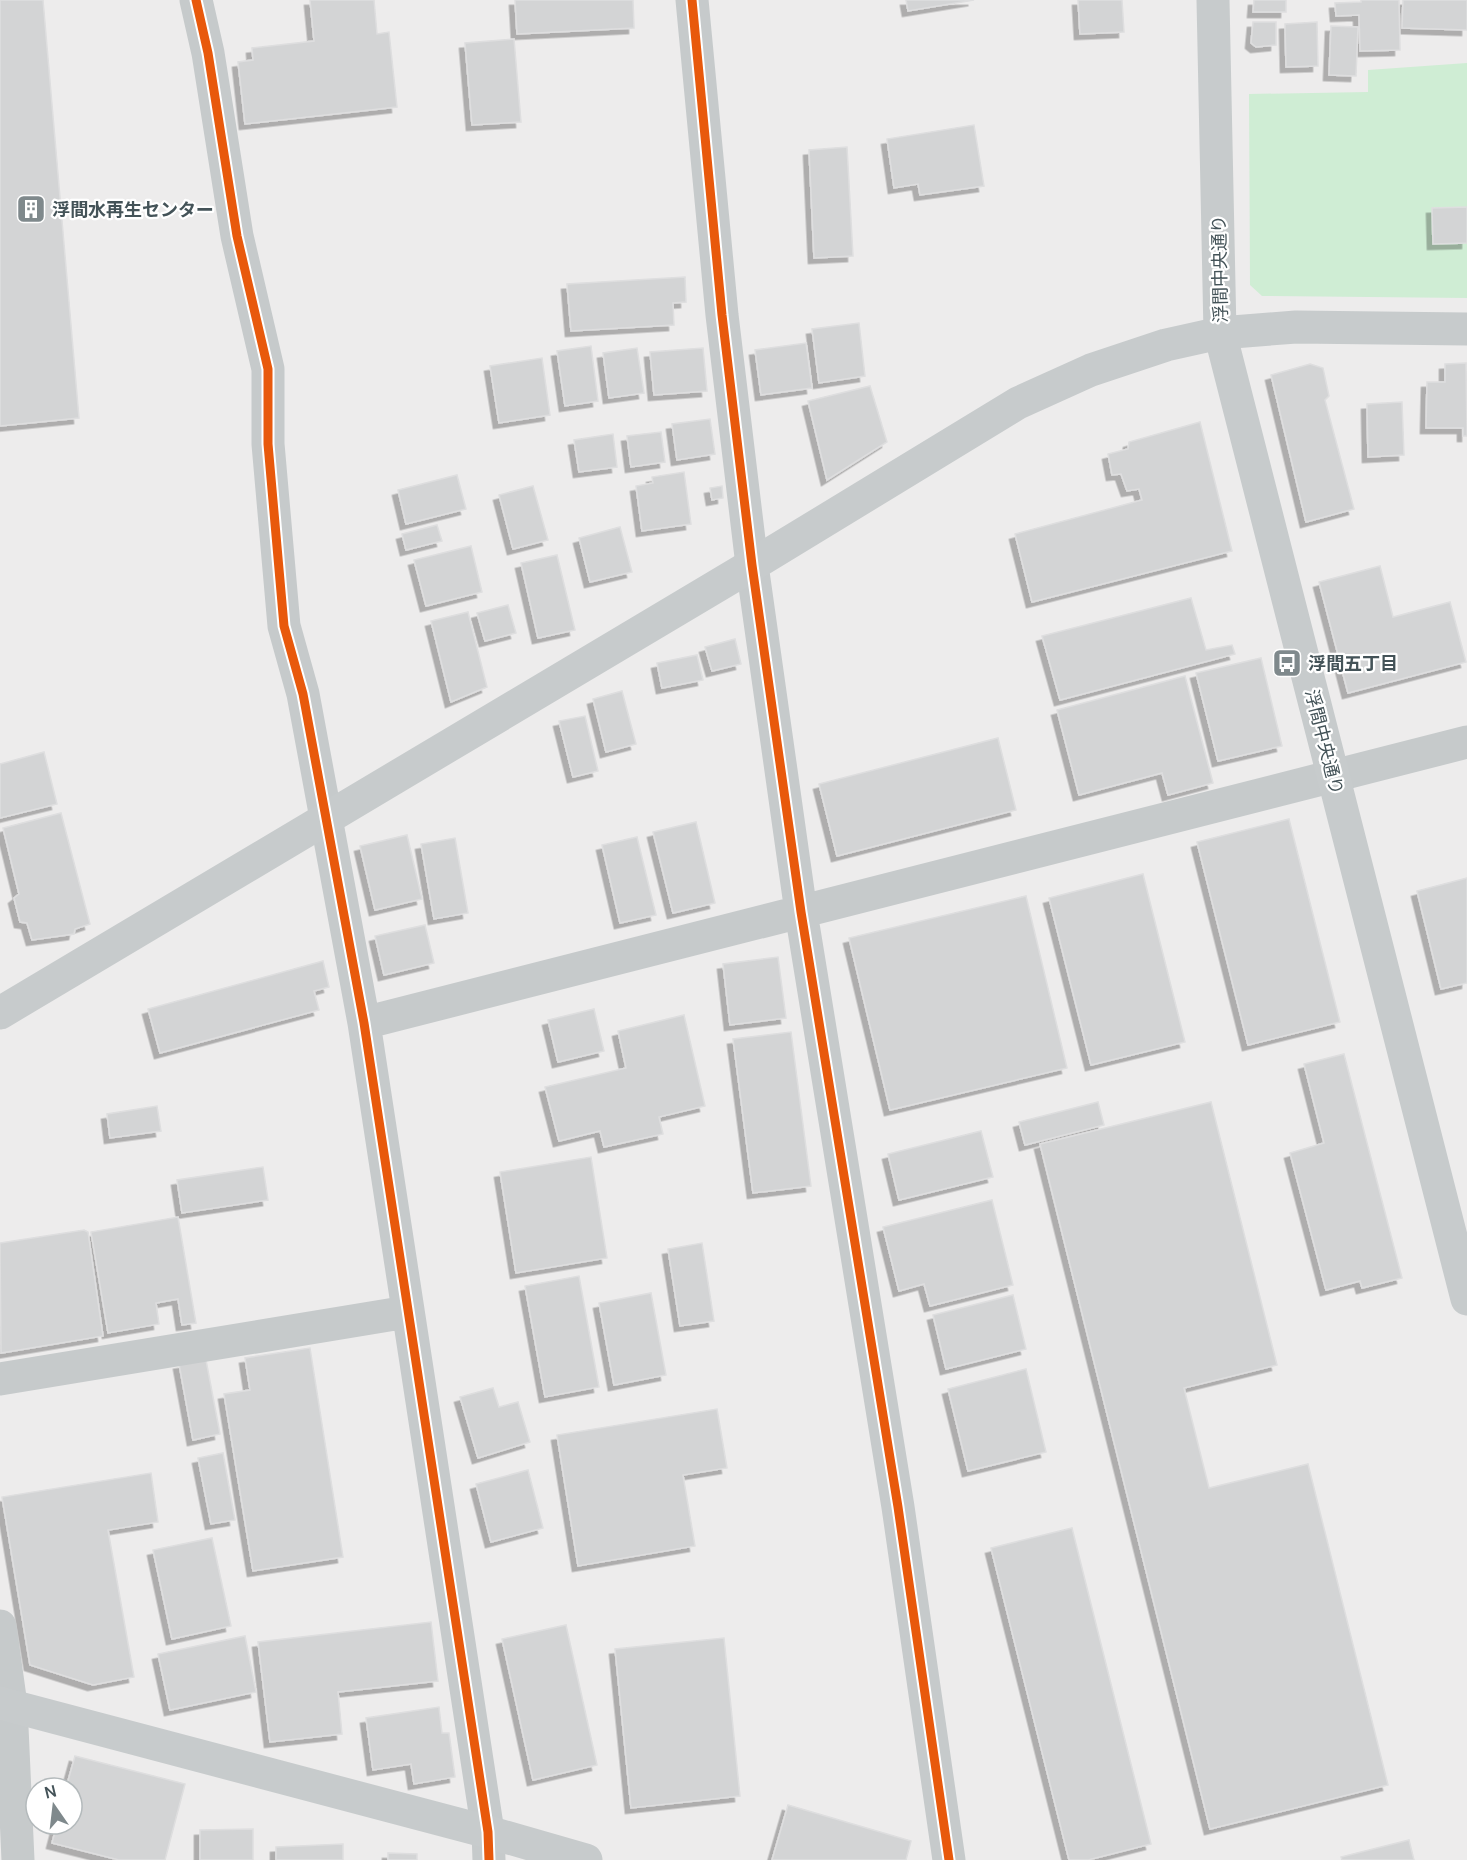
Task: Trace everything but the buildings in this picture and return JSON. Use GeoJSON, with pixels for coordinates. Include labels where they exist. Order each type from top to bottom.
{"type":"FeatureCollection","features":[{"type":"Feature","properties":{"kind":"street"},"geometry":{"type":"LineString","coordinates":[[196,0],[208,53],[237,236],[268,369],[268,444],[284,626],[303,694],[363,1023],[488,1846]]}},
{"type":"Feature","properties":{"kind":"street"},"geometry":{"type":"LineString","coordinates":[[692,0],[722,315],[752,565],[801,912],[898,1507],[949,1860]]}},
{"type":"Feature","properties":{"kind":"street","name":"浮間中央通り"},"geometry":{"type":"LineString","coordinates":[[1214,0],[1220,333],[1467,1299]]}},
{"type":"Feature","properties":{"kind":"street"},"geometry":{"type":"LineString","coordinates":[[0,1012],[752,565],[1018,403],[1091,370],[1166,345],[1220,333],[1296,327],[1467,329]]}},
{"type":"Feature","properties":{"kind":"street"},"geometry":{"type":"LineString","coordinates":[[363,1023],[1467,742]]}},
{"type":"Feature","properties":{"kind":"street"},"geometry":{"type":"LineString","coordinates":[[0,1379],[407,1312]]}},
{"type":"Feature","properties":{"kind":"street"},"geometry":{"type":"LineString","coordinates":[[0,1626],[18,1860]]}},
{"type":"Feature","properties":{"kind":"street"},"geometry":{"type":"LineString","coordinates":[[5,1704],[488,1846],[586,1860]]}},
{"type":"Feature","properties":{"kind":"green space"},"geometry":{"type":"Polygon","coordinates":[[[1467,63],[1467,298],[1262,296],[1250,285],[1249,94],[1368,92],[1368,70],[1467,63]]]}},
{"type":"Feature","properties":{"kind":"cycle path"},"geometry":{"type":"LineString","coordinates":[[196,0],[208,53],[237,236],[268,369],[268,444],[284,626],[303,694],[364,1023],[488,1832],[489,1860]]}},
{"type":"Feature","properties":{"kind":"cycle path"},"geometry":{"type":"LineString","coordinates":[[692,0],[722,315],[752,565],[801,912],[898,1507],[949,1860]]}},
{"type":"Feature","properties":{"kind":"place","name":"浮間水再生センター"},"geometry":{"type":"Point","coordinates":[31,209]}},
{"type":"Feature","properties":{"kind":"place","name":"浮間五丁目"},"geometry":{"type":"Point","coordinates":[1287,663]}}]}
